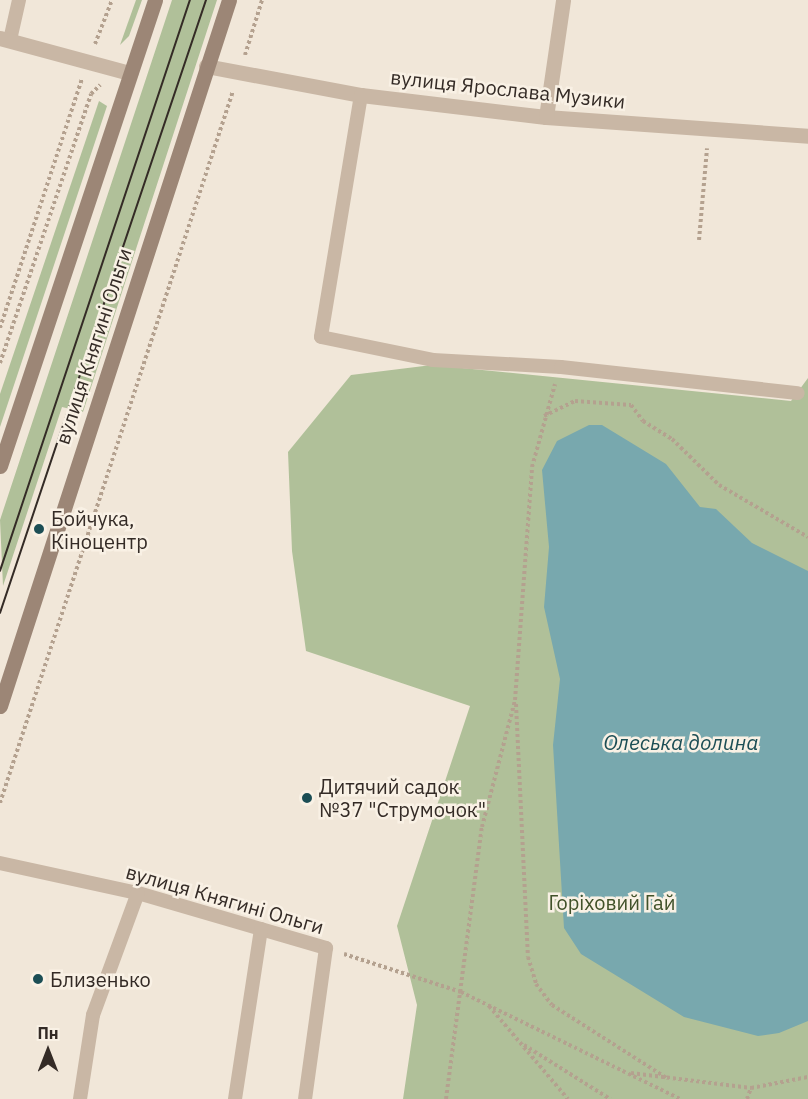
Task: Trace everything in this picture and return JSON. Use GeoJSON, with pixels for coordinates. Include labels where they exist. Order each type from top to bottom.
{"type":"FeatureCollection","features":[{"type":"Feature","properties":{"kind":"main road"},"geometry":{"type":"LineString","coordinates":[[0,466],[156,0]]}},
{"type":"Feature","properties":{"kind":"main road","name":"вулиця Княгині Ольги"},"geometry":{"type":"LineString","coordinates":[[0,706],[229,0]]}},
{"type":"Feature","properties":{"kind":"street"},"geometry":{"type":"LineString","coordinates":[[546,117],[563,0]]}},
{"type":"Feature","properties":{"kind":"street"},"geometry":{"type":"LineString","coordinates":[[5,39],[130,73]]}},
{"type":"Feature","properties":{"kind":"street","name":"вулиця Ярослава Музики"},"geometry":{"type":"LineString","coordinates":[[206,66],[361,95],[546,117],[808,136]]}},
{"type":"Feature","properties":{"kind":"lane"},"geometry":{"type":"LineString","coordinates":[[5,39],[19,0]]}},
{"type":"Feature","properties":{"kind":"lane"},"geometry":{"type":"LineString","coordinates":[[361,95],[321,338],[433,360],[561,367],[798,393]]}},
{"type":"Feature","properties":{"kind":"lane","name":"вулиця Княгині Ольги"},"geometry":{"type":"LineString","coordinates":[[0,863],[138,893],[326,948],[305,1099]]}},
{"type":"Feature","properties":{"kind":"lane"},"geometry":{"type":"LineString","coordinates":[[80,1099],[93,1015],[138,893]]}},
{"type":"Feature","properties":{"kind":"lane"},"geometry":{"type":"LineString","coordinates":[[235,1099],[261,929]]}},
{"type":"Feature","properties":{"kind":"path"},"geometry":{"type":"LineString","coordinates":[[93,51],[112,0]]}},
{"type":"Feature","properties":{"kind":"path"},"geometry":{"type":"LineString","coordinates":[[243,61],[261,0]]}},
{"type":"Feature","properties":{"kind":"path"},"geometry":{"type":"LineString","coordinates":[[0,328],[84,73]]}},
{"type":"Feature","properties":{"kind":"path"},"geometry":{"type":"LineString","coordinates":[[0,363],[91,94],[103,82]]}},
{"type":"Feature","properties":{"kind":"path"},"geometry":{"type":"LineString","coordinates":[[0,803],[234,90]]}},
{"type":"Feature","properties":{"kind":"path"},"geometry":{"type":"LineString","coordinates":[[699,240],[708,129]]}},
{"type":"Feature","properties":{"kind":"path"},"geometry":{"type":"LineString","coordinates":[[561,367],[543,417],[532,467],[515,700],[528,957],[536,984],[552,1005],[668,1078]]}},
{"type":"Feature","properties":{"kind":"path"},"geometry":{"type":"LineString","coordinates":[[543,417],[575,401],[631,405],[642,421],[672,439],[719,485],[808,537]]}},
{"type":"Feature","properties":{"kind":"path"},"geometry":{"type":"LineString","coordinates":[[446,1099],[482,827],[515,700]]}},
{"type":"Feature","properties":{"kind":"path"},"geometry":{"type":"LineString","coordinates":[[326,948],[461,992],[680,1099]]}},
{"type":"Feature","properties":{"kind":"path"},"geometry":{"type":"LineString","coordinates":[[488,1005],[568,1099]]}},
{"type":"Feature","properties":{"kind":"path"},"geometry":{"type":"LineString","coordinates":[[520,1043],[610,1099]]}},
{"type":"Feature","properties":{"kind":"path"},"geometry":{"type":"LineString","coordinates":[[627,1073],[751,1088],[808,1077]]}},
{"type":"Feature","properties":{"kind":"path"},"geometry":{"type":"LineString","coordinates":[[747,1099],[751,1088]]}},
{"type":"Feature","properties":{"kind":"green space"},"geometry":{"type":"Polygon","coordinates":[[[136,0],[142,0],[129,36],[120,45],[136,0]]]}},
{"type":"Feature","properties":{"kind":"green space"},"geometry":{"type":"Polygon","coordinates":[[[172,0],[217,0],[83,412],[62,407],[3,586],[0,520],[172,0]]]}},
{"type":"Feature","properties":{"kind":"green space"},"geometry":{"type":"Polygon","coordinates":[[[99,101],[107,106],[0,427],[0,394],[99,101]]]}},
{"type":"Feature","properties":{"kind":"green space","name":"Горіховий Гай"},"geometry":{"type":"Polygon","coordinates":[[[432,365],[791,401],[808,378],[808,1099],[403,1099],[417,1005],[397,926],[470,706],[306,651],[292,551],[288,452],[351,375],[432,365]]]}},
{"type":"Feature","properties":{"kind":"water","name":"Олеська долина"},"geometry":{"type":"Polygon","coordinates":[[[589,425],[602,425],[666,464],[700,507],[716,509],[752,543],[808,571],[808,1021],[779,1033],[758,1036],[684,1017],[581,954],[564,928],[553,745],[560,679],[544,607],[549,547],[542,470],[557,441],[589,425]]]}},
{"type":"Feature","properties":{"kind":"tram line"},"geometry":{"type":"LineString","coordinates":[[0,571],[190,0]]}},
{"type":"Feature","properties":{"kind":"tram line"},"geometry":{"type":"LineString","coordinates":[[0,613],[206,0]]}},
{"type":"Feature","properties":{"kind":"place","name":"Бойчука, Кіноцентр"},"geometry":{"type":"Point","coordinates":[39,529]}},
{"type":"Feature","properties":{"kind":"place","name":"Дитячий садок №37 \"Струмочок\""},"geometry":{"type":"Point","coordinates":[307,798]}},
{"type":"Feature","properties":{"kind":"place","name":"Близенько"},"geometry":{"type":"Point","coordinates":[38,979]}}]}
